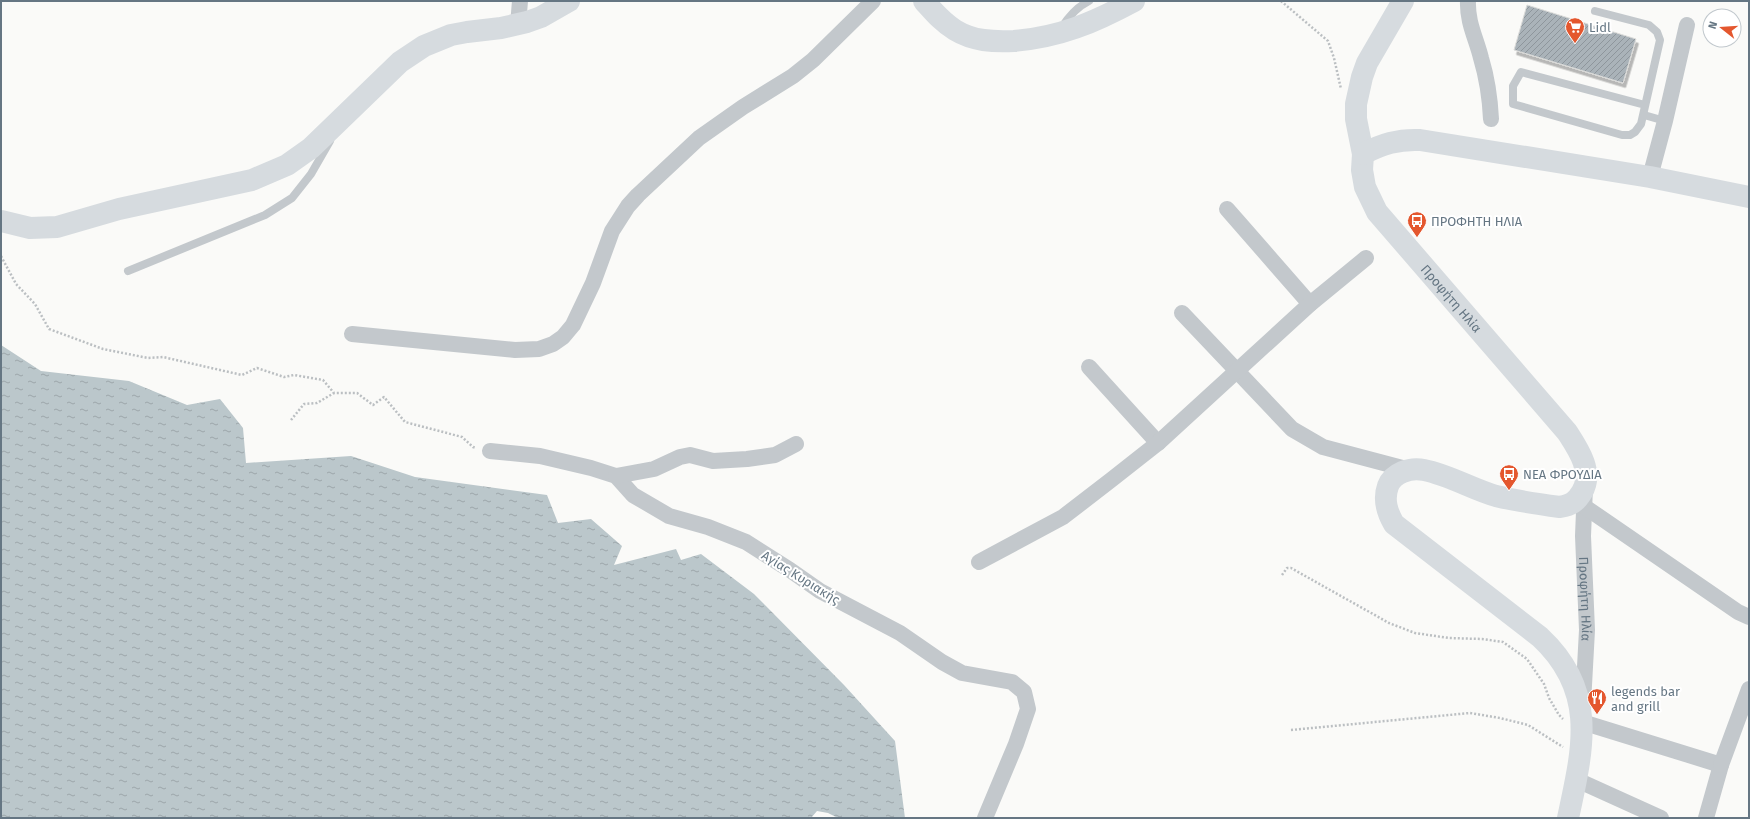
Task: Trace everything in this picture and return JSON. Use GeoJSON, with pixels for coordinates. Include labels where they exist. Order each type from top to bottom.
{"type":"FeatureCollection","features":[{"type":"Feature","properties":{"kind":"street"},"geometry":{"type":"LineString","coordinates":[[518,25],[520,1]]}},
{"type":"Feature","properties":{"kind":"street"},"geometry":{"type":"LineString","coordinates":[[1,221],[30,228],[57,227],[119,208],[252,180],[269,174],[298,158],[311,148],[400,62],[424,46],[456,34],[518,25],[541,17],[569,1]]}},
{"type":"Feature","properties":{"kind":"street"},"geometry":{"type":"LineString","coordinates":[[352,334],[515,350],[539,349],[553,344],[563,337],[573,325],[593,283],[603,251],[612,231],[625,210],[638,195],[699,138],[742,107],[793,76],[813,60],[873,1]]}},
{"type":"Feature","properties":{"kind":"street"},"geometry":{"type":"LineString","coordinates":[[924,1],[942,21],[955,30],[977,39],[995,42],[1038,39],[1057,34],[1097,20],[1134,1]]}},
{"type":"Feature","properties":{"kind":"street","name":"Προφήτη Ηλία"},"geometry":{"type":"LineString","coordinates":[[1403,1],[1378,43],[1362,76],[1356,104],[1356,119],[1363,154],[1362,170],[1365,187],[1378,212],[1567,432],[1577,447],[1586,468],[1583,536],[1587,630],[1582,729],[1578,770],[1568,818]]}},
{"type":"Feature","properties":{"kind":"street"},"geometry":{"type":"LineString","coordinates":[[1468,1],[1469,22],[1481,57],[1490,100],[1492,119]]}},
{"type":"Feature","properties":{"kind":"street"},"geometry":{"type":"LineString","coordinates":[[1650,177],[1665,121],[1687,25]]}},
{"type":"Feature","properties":{"kind":"street"},"geometry":{"type":"LineString","coordinates":[[1363,154],[1393,141],[1420,140],[1650,177],[1749,197]]}},
{"type":"Feature","properties":{"kind":"street"},"geometry":{"type":"LineString","coordinates":[[1227,209],[1310,304]]}},
{"type":"Feature","properties":{"kind":"street"},"geometry":{"type":"LineString","coordinates":[[979,562],[1063,516],[1158,443],[1310,304],[1366,258]]}},
{"type":"Feature","properties":{"kind":"street"},"geometry":{"type":"LineString","coordinates":[[1182,313],[1278,415],[1292,429],[1307,439],[1323,447],[1410,470],[1424,470],[1496,496],[1560,507],[1570,505],[1585,497],[1738,612],[1749,617]]}},
{"type":"Feature","properties":{"kind":"street"},"geometry":{"type":"LineString","coordinates":[[1089,367],[1158,443]]}},
{"type":"Feature","properties":{"kind":"street"},"geometry":{"type":"LineString","coordinates":[[490,451],[540,456],[591,468],[616,476],[654,469],[680,457],[690,456],[712,461],[747,459],[775,455],[796,444]]}},
{"type":"Feature","properties":{"kind":"street"},"geometry":{"type":"LineString","coordinates":[[1410,470],[1396,475],[1391,479],[1386,491],[1387,510],[1394,524],[1495,601],[1553,649],[1561,658],[1577,689],[1582,729],[1721,765]]}},
{"type":"Feature","properties":{"kind":"street","name":"Αγίας Κυριακής"},"geometry":{"type":"LineString","coordinates":[[616,476],[633,495],[663,513],[746,542],[820,591],[900,633],[942,662],[962,673],[1012,682],[1024,692],[1028,710],[1016,744],[985,818]]}},
{"type":"Feature","properties":{"kind":"street"},"geometry":{"type":"LineString","coordinates":[[1706,818],[1721,765],[1749,689]]}},
{"type":"Feature","properties":{"kind":"street"},"geometry":{"type":"LineString","coordinates":[[1578,770],[1661,818]]}},
{"type":"Feature","properties":{"kind":"lane"},"geometry":{"type":"LineString","coordinates":[[1057,34],[1068,17],[1082,4],[1089,1]]}},
{"type":"Feature","properties":{"kind":"lane"},"geometry":{"type":"LineString","coordinates":[[1595,11],[1649,25],[1657,32],[1660,40],[1644,115],[1639,128],[1630,135],[1622,135],[1513,104],[1512,92],[1516,79],[1521,72],[1645,105]]}},
{"type":"Feature","properties":{"kind":"lane"},"geometry":{"type":"LineString","coordinates":[[128,271],[265,214],[292,198],[311,174],[344,115]]}},
{"type":"Feature","properties":{"kind":"lane"},"geometry":{"type":"LineString","coordinates":[[1644,115],[1665,121]]}},
{"type":"Feature","properties":{"kind":"path"},"geometry":{"type":"LineString","coordinates":[[1281,1],[1328,41],[1334,58],[1342,93]]}},
{"type":"Feature","properties":{"kind":"path"},"geometry":{"type":"LineString","coordinates":[[1,256],[16,284],[35,304],[49,329],[103,349],[148,358],[163,357],[242,375],[257,368],[284,377],[294,375],[323,380],[334,393]]}},
{"type":"Feature","properties":{"kind":"path"},"geometry":{"type":"LineString","coordinates":[[291,420],[304,404],[318,403],[334,393],[357,393],[373,404],[384,398],[405,422],[462,437],[473,447],[490,451]]}},
{"type":"Feature","properties":{"kind":"path"},"geometry":{"type":"LineString","coordinates":[[1282,575],[1287,568],[1291,568],[1389,623],[1415,633],[1449,638],[1482,639],[1503,642],[1527,659],[1544,684],[1549,698],[1559,715],[1582,729]]}},
{"type":"Feature","properties":{"kind":"path"},"geometry":{"type":"LineString","coordinates":[[1291,730],[1470,713],[1528,725],[1560,744],[1578,770]]}},
{"type":"Feature","properties":{"kind":"water"},"geometry":{"type":"Polygon","coordinates":[[[1,345],[41,371],[129,381],[187,405],[220,399],[243,428],[246,463],[351,456],[415,477],[547,495],[558,523],[591,519],[622,546],[614,565],[676,549],[681,560],[701,554],[754,594],[844,685],[895,741],[905,818],[838,818],[828,813],[817,811],[811,818],[1,818],[1,345]]]}},
{"type":"Feature","properties":{"kind":"building","name":"Lidl"},"geometry":{"type":"Polygon","coordinates":[[[1527,5],[1636,39],[1623,83],[1514,50],[1527,5]]]}},
{"type":"Feature","properties":{"kind":"place","name":"Lidl"},"geometry":{"type":"Point","coordinates":[1575,44]}},
{"type":"Feature","properties":{"kind":"place","name":"ΠΡΟΦΗΤΗ ΗΛΙΑ"},"geometry":{"type":"Point","coordinates":[1417,238]}},
{"type":"Feature","properties":{"kind":"place","name":"ΝΕΑ ΦΡΟΥΔΙΑ"},"geometry":{"type":"Point","coordinates":[1509,491]}},
{"type":"Feature","properties":{"kind":"place","name":"legends bar and grill"},"geometry":{"type":"Point","coordinates":[1597,715]}}]}
